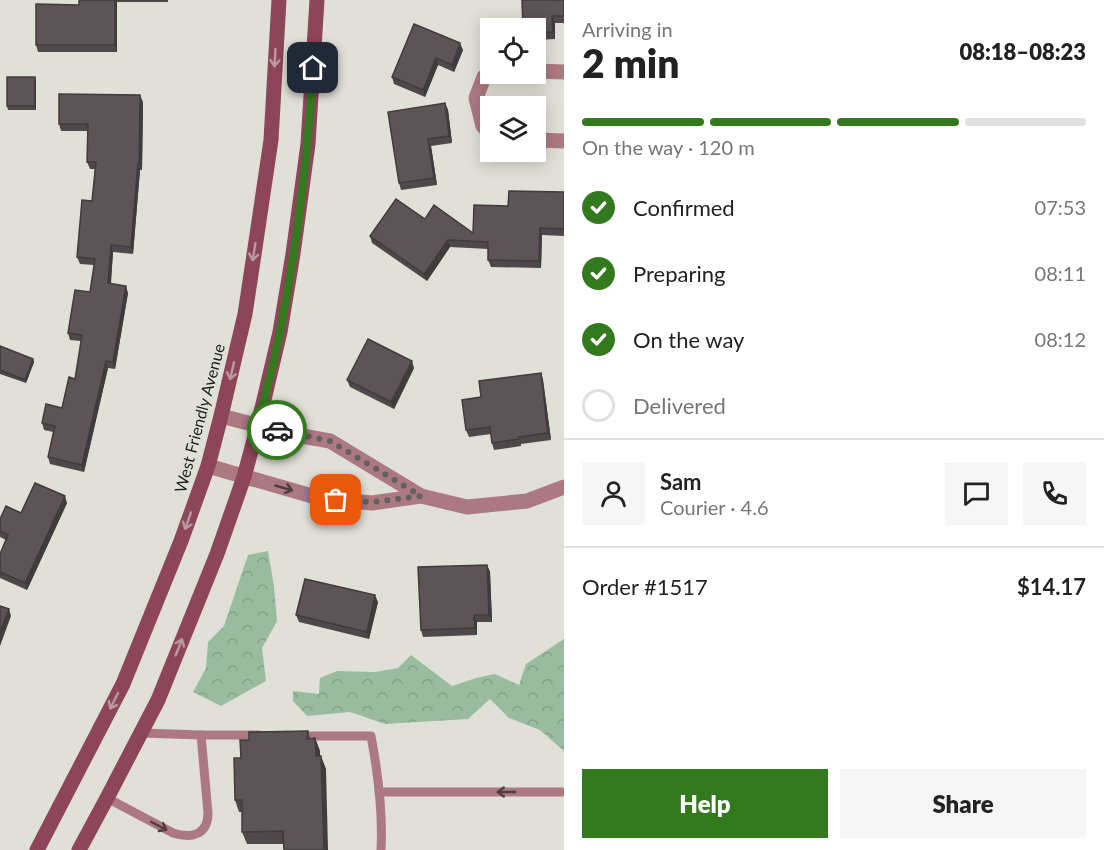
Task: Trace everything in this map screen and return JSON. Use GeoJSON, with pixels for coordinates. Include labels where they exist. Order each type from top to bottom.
{"type":"FeatureCollection","features":[{"type":"Feature","properties":{"kind":"main road","name":"West Friendly Avenue"},"geometry":{"type":"LineString","coordinates":[[37,850],[123,684],[181,541],[208,466],[245,314],[269,151],[279,0]]}},
{"type":"Feature","properties":{"kind":"main road"},"geometry":{"type":"LineString","coordinates":[[79,850],[158,700],[217,554],[244,477],[280,332],[308,144],[317,0]]}},
{"type":"Feature","properties":{"kind":"street"},"geometry":{"type":"LineString","coordinates":[[546,71],[564,72]]}},
{"type":"Feature","properties":{"kind":"street"},"geometry":{"type":"LineString","coordinates":[[480,114],[476,98],[481,84]]}},
{"type":"Feature","properties":{"kind":"street"},"geometry":{"type":"LineString","coordinates":[[546,140],[564,141]]}},
{"type":"Feature","properties":{"kind":"street"},"geometry":{"type":"LineString","coordinates":[[221,416],[291,434],[330,441],[421,496],[467,507],[527,501],[564,487]]}},
{"type":"Feature","properties":{"kind":"street"},"geometry":{"type":"LineString","coordinates":[[208,466],[318,498],[372,502],[421,496]]}},
{"type":"Feature","properties":{"kind":"lane"},"geometry":{"type":"LineString","coordinates":[[141,733],[269,735]]}},
{"type":"Feature","properties":{"kind":"lane"},"geometry":{"type":"LineString","coordinates":[[107,798],[173,834],[188,836],[204,830],[208,820],[201,735]]}},
{"type":"Feature","properties":{"kind":"lane"},"geometry":{"type":"LineString","coordinates":[[292,736],[371,736],[379,792],[381,850]]}},
{"type":"Feature","properties":{"kind":"lane"},"geometry":{"type":"LineString","coordinates":[[379,792],[564,792]]}},
{"type":"Feature","properties":{"kind":"green space"},"geometry":{"type":"Polygon","coordinates":[[[268,551],[277,621],[262,648],[266,681],[221,706],[193,692],[206,668],[208,642],[224,626],[248,555],[268,551]]]}},
{"type":"Feature","properties":{"kind":"green space"},"geometry":{"type":"Polygon","coordinates":[[[564,639],[564,751],[540,730],[509,718],[490,699],[468,719],[385,724],[350,712],[307,716],[293,701],[293,691],[319,694],[320,678],[337,671],[375,672],[398,668],[411,655],[452,686],[495,674],[519,685],[526,664],[564,639]]]}},
{"type":"Feature","properties":{"kind":"building"},"geometry":{"type":"Polygon","coordinates":[[[79,0],[115,0],[115,45],[36,45],[36,4],[79,5],[79,0]]]}},
{"type":"Feature","properties":{"kind":"building"},"geometry":{"type":"Polygon","coordinates":[[[522,0],[564,0],[564,16],[552,16],[553,32],[546,32],[546,18],[523,18],[522,0]]]}},
{"type":"Feature","properties":{"kind":"building"},"geometry":{"type":"Polygon","coordinates":[[[414,24],[460,43],[452,65],[436,58],[423,90],[392,77],[414,24]]]}},
{"type":"Feature","properties":{"kind":"building"},"geometry":{"type":"Polygon","coordinates":[[[7,77],[35,77],[35,106],[7,106],[7,77]]]}},
{"type":"Feature","properties":{"kind":"building"},"geometry":{"type":"Polygon","coordinates":[[[59,94],[140,95],[139,163],[131,247],[111,245],[108,283],[126,286],[113,362],[106,361],[82,465],[48,457],[55,426],[42,423],[46,404],[62,408],[69,377],[75,379],[82,335],[68,333],[75,290],[90,292],[95,259],[77,257],[82,200],[92,201],[96,162],[87,162],[88,124],[59,124],[59,94]]]}},
{"type":"Feature","properties":{"kind":"building"},"geometry":{"type":"Polygon","coordinates":[[[445,103],[449,136],[428,139],[434,178],[399,183],[388,112],[445,103]]]}},
{"type":"Feature","properties":{"kind":"building"},"geometry":{"type":"Polygon","coordinates":[[[509,191],[564,192],[564,229],[540,228],[539,261],[488,260],[488,242],[448,240],[424,274],[370,236],[396,199],[425,219],[434,205],[473,233],[474,205],[508,206],[509,191]]]}},
{"type":"Feature","properties":{"kind":"building"},"geometry":{"type":"Polygon","coordinates":[[[368,339],[412,361],[391,402],[347,380],[368,339]]]}},
{"type":"Feature","properties":{"kind":"building"},"geometry":{"type":"Polygon","coordinates":[[[0,346],[33,359],[25,380],[0,370],[0,346]]]}},
{"type":"Feature","properties":{"kind":"building"},"geometry":{"type":"Polygon","coordinates":[[[541,373],[548,433],[492,443],[490,427],[466,430],[462,400],[481,397],[479,381],[541,373]]]}},
{"type":"Feature","properties":{"kind":"building"},"geometry":{"type":"Polygon","coordinates":[[[35,483],[65,496],[25,583],[0,572],[0,554],[8,535],[0,531],[0,519],[6,506],[21,513],[35,483]]]}},
{"type":"Feature","properties":{"kind":"building"},"geometry":{"type":"Polygon","coordinates":[[[487,565],[489,615],[474,615],[475,628],[421,630],[418,567],[487,565]]]}},
{"type":"Feature","properties":{"kind":"building"},"geometry":{"type":"Polygon","coordinates":[[[305,579],[375,595],[367,632],[296,615],[305,579]]]}},
{"type":"Feature","properties":{"kind":"building"},"geometry":{"type":"Polygon","coordinates":[[[0,606],[9,609],[0,632],[0,606]]]}},
{"type":"Feature","properties":{"kind":"building"},"geometry":{"type":"Polygon","coordinates":[[[308,731],[307,739],[315,738],[316,756],[321,756],[324,850],[284,850],[283,831],[242,832],[242,800],[235,800],[234,758],[241,758],[240,740],[249,740],[249,732],[308,731]]]}},
{"type":"Feature","properties":{"kind":"way so far"},"geometry":{"type":"LineString","coordinates":[[277,430],[330,441],[421,496],[372,502],[336,500]]}},
{"type":"Feature","properties":{"kind":"route"},"geometry":{"type":"LineString","coordinates":[[277,430],[258,425],[280,332],[293,254],[308,144],[313,68]]}}]}
